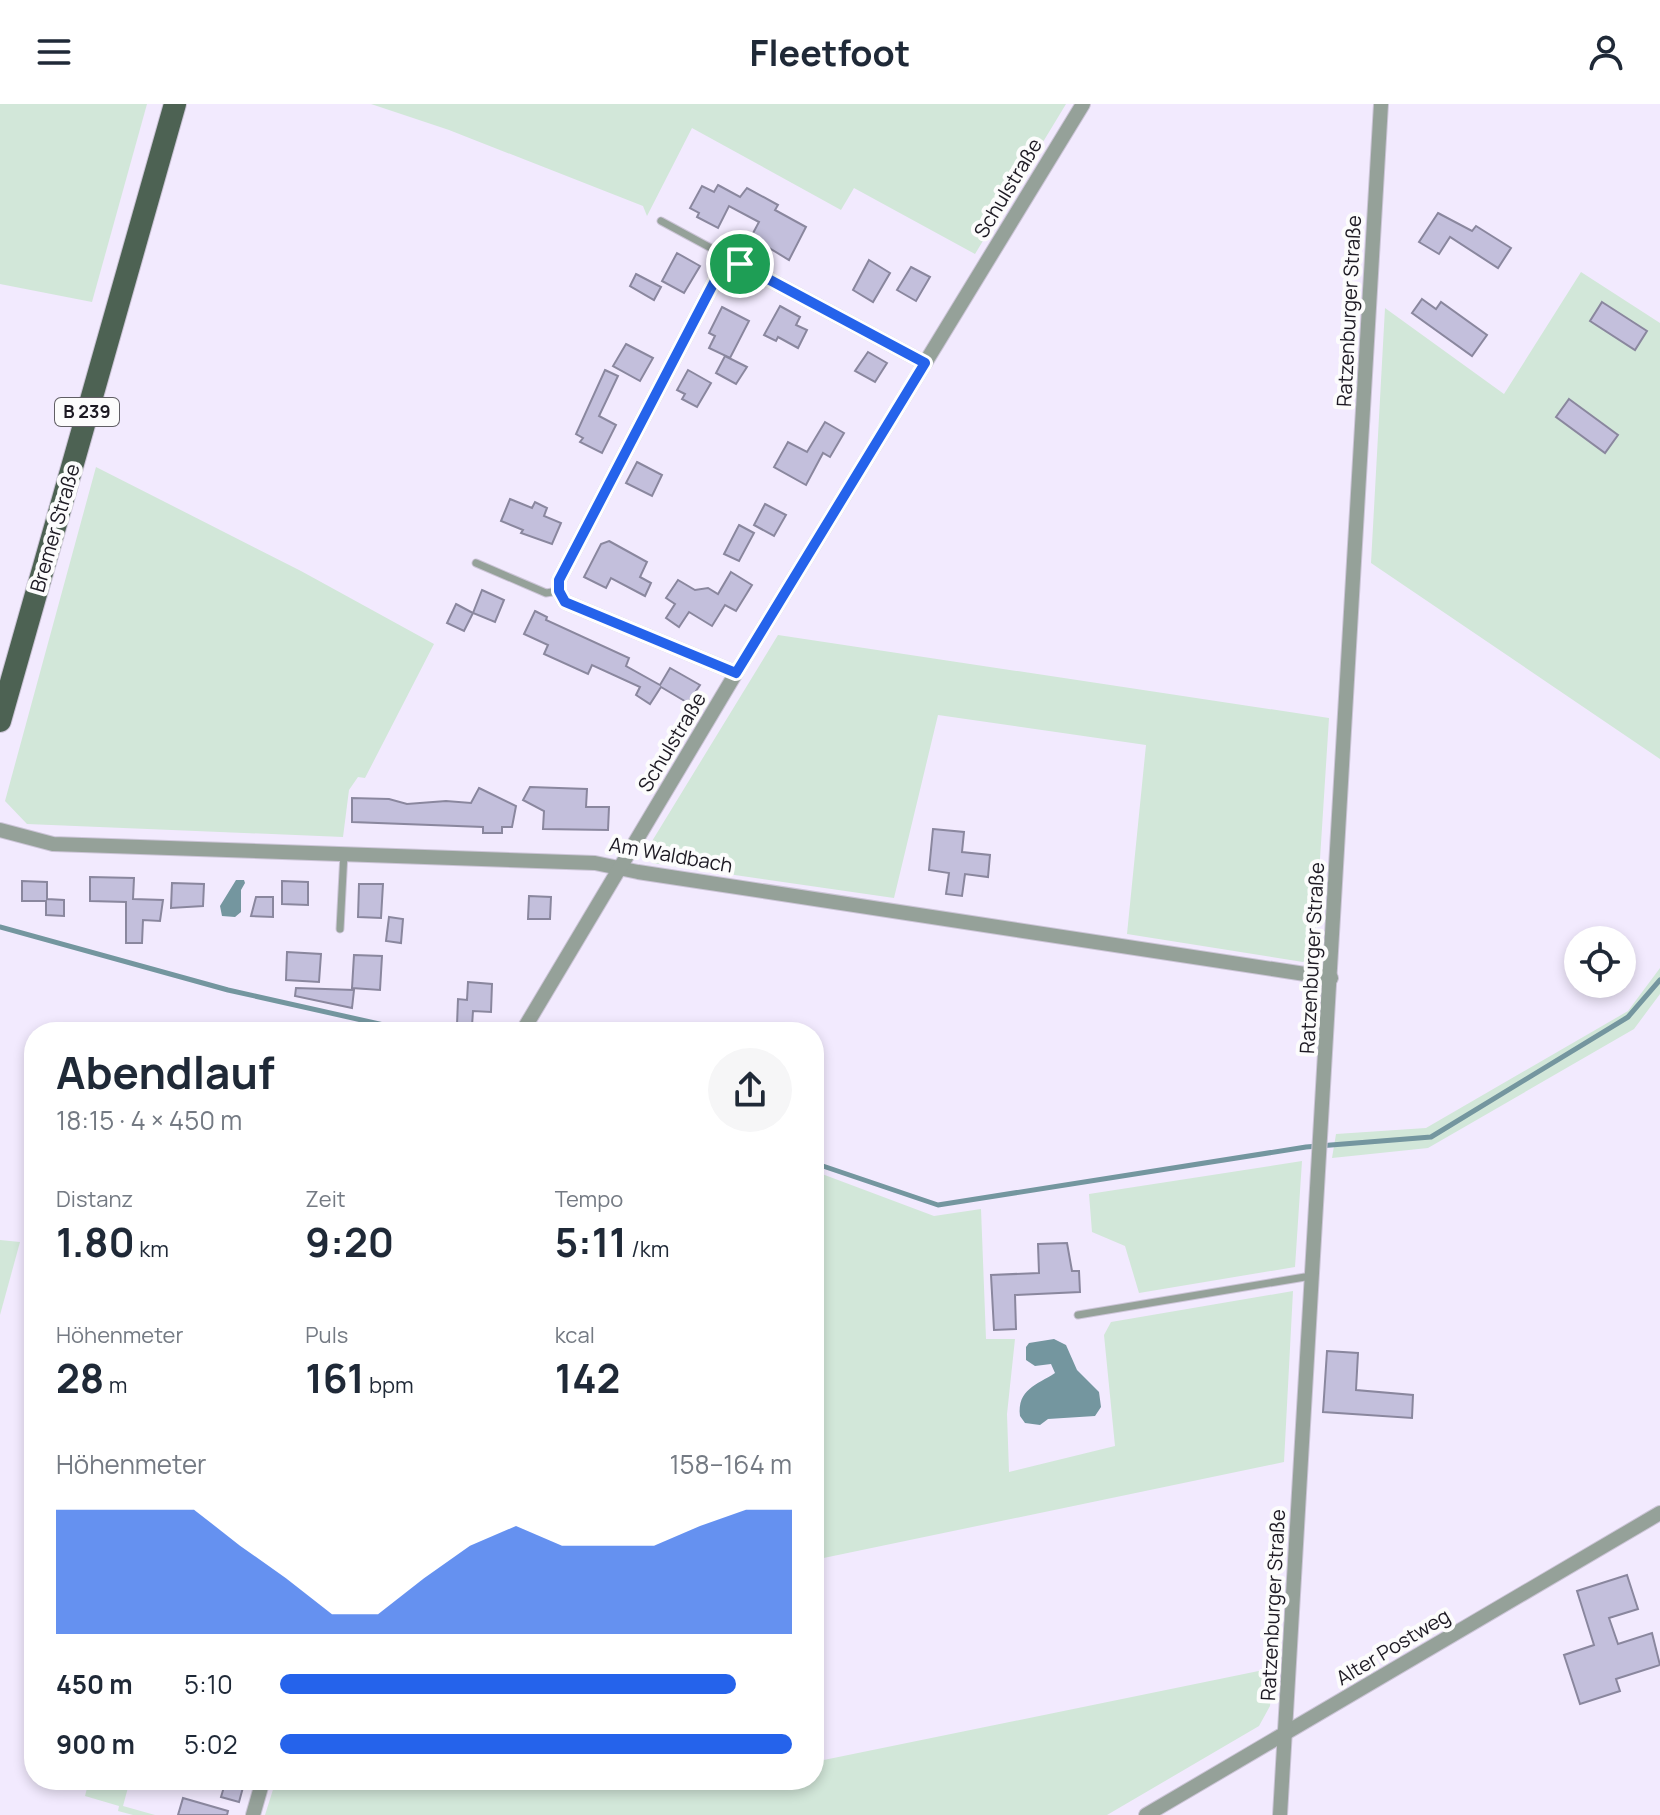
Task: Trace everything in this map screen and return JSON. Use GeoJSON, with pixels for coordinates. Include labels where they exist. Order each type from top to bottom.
{"type":"FeatureCollection","features":[{"type":"Feature","properties":{"kind":"main road","name":"Bremer Straße"},"geometry":{"type":"LineString","coordinates":[[0,721],[175,104]]}},
{"type":"Feature","properties":{"kind":"street","name":"Schulstraße"},"geometry":{"type":"LineString","coordinates":[[528,1022],[736,673],[1083,104]]}},
{"type":"Feature","properties":{"kind":"street","name":"Ratzenburger Straße"},"geometry":{"type":"LineString","coordinates":[[1280,1815],[1381,104]]}},
{"type":"Feature","properties":{"kind":"street"},"geometry":{"type":"LineString","coordinates":[[736,673],[565,602],[559,591],[559,580],[721,269],[730,263],[740,264],[925,363]]}},
{"type":"Feature","properties":{"kind":"street","name":"Am Waldbach"},"geometry":{"type":"LineString","coordinates":[[0,830],[53,844],[595,863],[1331,978]]}},
{"type":"Feature","properties":{"kind":"street","name":"Alter Postweg"},"geometry":{"type":"LineString","coordinates":[[1146,1815],[1660,1513]]}},
{"type":"Feature","properties":{"kind":"street"},"geometry":{"type":"LineString","coordinates":[[253,1815],[260,1790]]}},
{"type":"Feature","properties":{"kind":"lane"},"geometry":{"type":"LineString","coordinates":[[661,221],[722,254],[730,263]]}},
{"type":"Feature","properties":{"kind":"lane"},"geometry":{"type":"LineString","coordinates":[[476,563],[546,593],[559,591]]}},
{"type":"Feature","properties":{"kind":"lane"},"geometry":{"type":"LineString","coordinates":[[340,929],[344,853]]}},
{"type":"Feature","properties":{"kind":"lane"},"geometry":{"type":"LineString","coordinates":[[1078,1315],[1313,1276]]}},
{"type":"Feature","properties":{"kind":"shaded area"},"geometry":{"type":"Polygon","coordinates":[[[0,104],[147,104],[92,302],[0,284],[0,104]]]}},
{"type":"Feature","properties":{"kind":"shaded area"},"geometry":{"type":"Polygon","coordinates":[[[371,104],[1066,104],[975,254],[854,188],[841,210],[692,128],[647,216],[643,206],[449,130],[371,104]]]}},
{"type":"Feature","properties":{"kind":"shaded area"},"geometry":{"type":"Polygon","coordinates":[[[1581,272],[1660,323],[1660,759],[1371,563],[1385,308],[1504,394],[1581,272]]]}},
{"type":"Feature","properties":{"kind":"shaded area"},"geometry":{"type":"Polygon","coordinates":[[[96,467],[301,571],[434,644],[365,778],[358,777],[349,790],[343,837],[27,824],[5,801],[96,467]]]}},
{"type":"Feature","properties":{"kind":"shaded area"},"geometry":{"type":"Polygon","coordinates":[[[778,635],[1329,718],[1314,953],[1303,962],[1127,934],[1146,745],[938,715],[894,898],[652,863],[646,851],[778,635]]]}},
{"type":"Feature","properties":{"kind":"shaded area"},"geometry":{"type":"Polygon","coordinates":[[[236,880],[244,880],[245,883],[241,890],[241,912],[235,917],[222,916],[220,906],[236,880]]]}},
{"type":"Feature","properties":{"kind":"shaded area"},"geometry":{"type":"Polygon","coordinates":[[[1660,968],[1660,994],[1634,1029],[1428,1148],[1332,1158],[1336,1134],[1426,1128],[1628,1011],[1660,968]]]}},
{"type":"Feature","properties":{"kind":"shaded area"},"geometry":{"type":"Polygon","coordinates":[[[1302,1161],[1295,1267],[1139,1293],[1125,1246],[1092,1232],[1089,1194],[1302,1161]]]}},
{"type":"Feature","properties":{"kind":"shaded area"},"geometry":{"type":"Polygon","coordinates":[[[824,1175],[934,1216],[981,1209],[986,1339],[1015,1339],[1007,1414],[1009,1472],[1115,1446],[1104,1335],[1111,1322],[1293,1291],[1284,1462],[824,1558],[824,1175]]]}},
{"type":"Feature","properties":{"kind":"shaded area"},"geometry":{"type":"Polygon","coordinates":[[[0,1240],[20,1242],[0,1315],[0,1240]]]}},
{"type":"Feature","properties":{"kind":"shaded area"},"geometry":{"type":"Polygon","coordinates":[[[1054,1339],[1066,1345],[1077,1370],[1099,1392],[1101,1407],[1095,1416],[1048,1419],[1040,1425],[1025,1423],[1020,1416],[1020,1407],[1025,1394],[1055,1373],[1051,1364],[1035,1366],[1026,1360],[1026,1347],[1029,1343],[1054,1339]]]}},
{"type":"Feature","properties":{"kind":"shaded area"},"geometry":{"type":"Polygon","coordinates":[[[1273,1668],[1270,1706],[1259,1726],[1107,1815],[265,1815],[273,1790],[824,1790],[824,1760],[1273,1668]]]}},
{"type":"Feature","properties":{"kind":"shaded area"},"geometry":{"type":"Polygon","coordinates":[[[86,1790],[127,1790],[123,1806],[155,1815],[118,1811],[119,1806],[85,1796],[86,1790]]]}},
{"type":"Feature","properties":{"kind":"building"},"geometry":{"type":"Polygon","coordinates":[[[718,185],[740,197],[747,188],[778,205],[775,210],[806,227],[789,260],[751,237],[759,222],[729,206],[718,228],[697,217],[699,213],[690,208],[702,186],[714,192],[718,185]]]}},
{"type":"Feature","properties":{"kind":"building"},"geometry":{"type":"Polygon","coordinates":[[[1438,213],[1472,231],[1476,226],[1511,248],[1498,268],[1450,237],[1439,254],[1419,242],[1438,213]]]}},
{"type":"Feature","properties":{"kind":"building"},"geometry":{"type":"Polygon","coordinates":[[[677,253],[700,266],[684,293],[662,281],[677,253]]]}},
{"type":"Feature","properties":{"kind":"building"},"geometry":{"type":"Polygon","coordinates":[[[869,260],[890,273],[873,302],[853,290],[869,260]]]}},
{"type":"Feature","properties":{"kind":"building"},"geometry":{"type":"Polygon","coordinates":[[[911,267],[930,277],[916,301],[897,290],[911,267]]]}},
{"type":"Feature","properties":{"kind":"building"},"geometry":{"type":"Polygon","coordinates":[[[636,274],[661,287],[654,300],[630,286],[636,274]]]}},
{"type":"Feature","properties":{"kind":"building"},"geometry":{"type":"Polygon","coordinates":[[[1422,299],[1436,309],[1441,302],[1487,335],[1472,356],[1412,313],[1422,299]]]}},
{"type":"Feature","properties":{"kind":"building"},"geometry":{"type":"Polygon","coordinates":[[[1602,302],[1647,331],[1635,350],[1590,321],[1602,302]]]}},
{"type":"Feature","properties":{"kind":"building"},"geometry":{"type":"Polygon","coordinates":[[[780,306],[800,317],[796,325],[807,330],[798,348],[778,337],[776,341],[764,335],[780,306]]]}},
{"type":"Feature","properties":{"kind":"building"},"geometry":{"type":"Polygon","coordinates":[[[722,307],[749,321],[730,358],[709,348],[715,336],[709,333],[722,307]]]}},
{"type":"Feature","properties":{"kind":"building"},"geometry":{"type":"Polygon","coordinates":[[[626,344],[653,358],[640,381],[613,366],[626,344]]]}},
{"type":"Feature","properties":{"kind":"building"},"geometry":{"type":"Polygon","coordinates":[[[868,352],[887,363],[875,382],[855,371],[868,352]]]}},
{"type":"Feature","properties":{"kind":"building"},"geometry":{"type":"Polygon","coordinates":[[[725,356],[747,367],[736,384],[716,373],[725,356]]]}},
{"type":"Feature","properties":{"kind":"building"},"geometry":{"type":"Polygon","coordinates":[[[605,370],[618,376],[599,416],[616,425],[602,453],[580,442],[583,438],[576,434],[605,370]]]}},
{"type":"Feature","properties":{"kind":"building"},"geometry":{"type":"Polygon","coordinates":[[[688,370],[711,383],[697,407],[682,399],[685,394],[677,390],[688,370]]]}},
{"type":"Feature","properties":{"kind":"building"},"geometry":{"type":"Polygon","coordinates":[[[1569,399],[1618,435],[1605,453],[1556,417],[1569,399]]]}},
{"type":"Feature","properties":{"kind":"building"},"geometry":{"type":"Polygon","coordinates":[[[825,422],[844,433],[830,457],[823,453],[806,485],[774,467],[788,442],[807,452],[825,422]]]}},
{"type":"Feature","properties":{"kind":"building"},"geometry":{"type":"Polygon","coordinates":[[[637,462],[662,475],[652,496],[626,483],[637,462]]]}},
{"type":"Feature","properties":{"kind":"building"},"geometry":{"type":"Polygon","coordinates":[[[510,499],[532,508],[535,502],[547,508],[544,516],[561,523],[552,544],[521,533],[523,530],[501,521],[510,499]]]}},
{"type":"Feature","properties":{"kind":"building"},"geometry":{"type":"Polygon","coordinates":[[[765,504],[786,515],[774,536],[754,525],[765,504]]]}},
{"type":"Feature","properties":{"kind":"building"},"geometry":{"type":"Polygon","coordinates":[[[739,525],[754,533],[739,561],[724,554],[739,525]]]}},
{"type":"Feature","properties":{"kind":"building"},"geometry":{"type":"Polygon","coordinates":[[[609,541],[647,562],[640,577],[651,583],[645,596],[611,578],[606,588],[584,577],[601,544],[609,541]]]}},
{"type":"Feature","properties":{"kind":"building"},"geometry":{"type":"Polygon","coordinates":[[[731,572],[752,585],[736,611],[725,605],[712,626],[689,612],[679,627],[666,618],[675,604],[666,598],[678,580],[695,590],[708,588],[718,594],[731,572]]]}},
{"type":"Feature","properties":{"kind":"building"},"geometry":{"type":"Polygon","coordinates":[[[482,590],[504,600],[495,622],[473,613],[482,590]]]}},
{"type":"Feature","properties":{"kind":"building"},"geometry":{"type":"Polygon","coordinates":[[[456,604],[473,613],[464,631],[447,623],[456,604]]]}},
{"type":"Feature","properties":{"kind":"building"},"geometry":{"type":"Polygon","coordinates":[[[535,611],[547,617],[546,620],[629,658],[626,666],[660,685],[670,668],[700,685],[688,703],[661,687],[650,704],[636,695],[640,687],[592,665],[588,674],[544,654],[548,645],[524,634],[535,611]]]}},
{"type":"Feature","properties":{"kind":"building"},"geometry":{"type":"Polygon","coordinates":[[[530,787],[587,789],[586,807],[609,807],[608,830],[543,829],[544,811],[523,800],[530,787]]]}},
{"type":"Feature","properties":{"kind":"building"},"geometry":{"type":"Polygon","coordinates":[[[479,788],[516,806],[512,827],[502,827],[502,833],[483,833],[483,827],[352,822],[352,798],[389,799],[407,804],[471,803],[479,788]]]}},
{"type":"Feature","properties":{"kind":"building"},"geometry":{"type":"Polygon","coordinates":[[[933,829],[964,832],[962,852],[990,855],[988,877],[965,874],[962,896],[946,894],[949,873],[929,870],[933,829]]]}},
{"type":"Feature","properties":{"kind":"building"},"geometry":{"type":"Polygon","coordinates":[[[90,877],[134,878],[133,899],[163,900],[160,921],[143,920],[142,943],[126,943],[126,902],[90,901],[90,877]]]}},
{"type":"Feature","properties":{"kind":"building"},"geometry":{"type":"Polygon","coordinates":[[[22,881],[47,882],[47,899],[64,900],[64,916],[46,915],[46,901],[22,901],[22,881]]]}},
{"type":"Feature","properties":{"kind":"building"},"geometry":{"type":"Polygon","coordinates":[[[282,881],[308,882],[308,905],[282,904],[282,881]]]}},
{"type":"Feature","properties":{"kind":"building"},"geometry":{"type":"Polygon","coordinates":[[[172,883],[204,884],[203,906],[171,908],[172,883]]]}},
{"type":"Feature","properties":{"kind":"building"},"geometry":{"type":"Polygon","coordinates":[[[359,884],[383,884],[381,918],[358,917],[359,884]]]}},
{"type":"Feature","properties":{"kind":"building"},"geometry":{"type":"Polygon","coordinates":[[[529,896],[551,897],[550,919],[528,919],[529,896]]]}},
{"type":"Feature","properties":{"kind":"building"},"geometry":{"type":"Polygon","coordinates":[[[256,897],[273,897],[273,917],[251,916],[256,897]]]}},
{"type":"Feature","properties":{"kind":"building"},"geometry":{"type":"Polygon","coordinates":[[[389,917],[403,919],[401,943],[386,941],[389,917]]]}},
{"type":"Feature","properties":{"kind":"building"},"geometry":{"type":"Polygon","coordinates":[[[287,952],[321,954],[319,982],[286,980],[287,952]]]}},
{"type":"Feature","properties":{"kind":"building"},"geometry":{"type":"Polygon","coordinates":[[[354,955],[382,956],[380,990],[352,988],[354,955]]]}},
{"type":"Feature","properties":{"kind":"building"},"geometry":{"type":"Polygon","coordinates":[[[468,982],[492,984],[491,1012],[473,1011],[472,1022],[457,1022],[458,999],[467,1000],[468,982]]]}},
{"type":"Feature","properties":{"kind":"building"},"geometry":{"type":"Polygon","coordinates":[[[296,988],[354,990],[352,1008],[295,996],[296,988]]]}},
{"type":"Feature","properties":{"kind":"building"},"geometry":{"type":"Polygon","coordinates":[[[1067,1243],[1072,1271],[1079,1271],[1080,1292],[1015,1295],[1016,1329],[994,1330],[991,1275],[1039,1273],[1038,1244],[1067,1243]]]}},
{"type":"Feature","properties":{"kind":"building"},"geometry":{"type":"Polygon","coordinates":[[[1327,1351],[1358,1353],[1356,1390],[1413,1395],[1412,1418],[1323,1412],[1327,1351]]]}},
{"type":"Feature","properties":{"kind":"building"},"geometry":{"type":"Polygon","coordinates":[[[1627,1575],[1638,1609],[1609,1618],[1618,1644],[1652,1633],[1660,1665],[1616,1679],[1620,1691],[1580,1704],[1564,1655],[1594,1645],[1577,1591],[1627,1575]]]}},
{"type":"Feature","properties":{"kind":"building"},"geometry":{"type":"Polygon","coordinates":[[[223,1790],[242,1790],[239,1802],[221,1797],[223,1790]]]}},
{"type":"Feature","properties":{"kind":"building"},"geometry":{"type":"Polygon","coordinates":[[[183,1798],[228,1811],[227,1815],[178,1815],[183,1798]]]}},
{"type":"Feature","properties":{"kind":"waterway"},"geometry":{"type":"LineString","coordinates":[[0,927],[228,990],[370,1022]]}},
{"type":"Feature","properties":{"kind":"waterway"},"geometry":{"type":"LineString","coordinates":[[824,1166],[938,1205],[1306,1147],[1431,1137],[1628,1017],[1660,980]]}},
{"type":"Feature","properties":{"kind":"route"},"geometry":{"type":"LineString","coordinates":[[730,263],[740,264],[925,363],[736,673],[565,602],[559,591],[559,580],[721,269],[730,263]]}}]}
